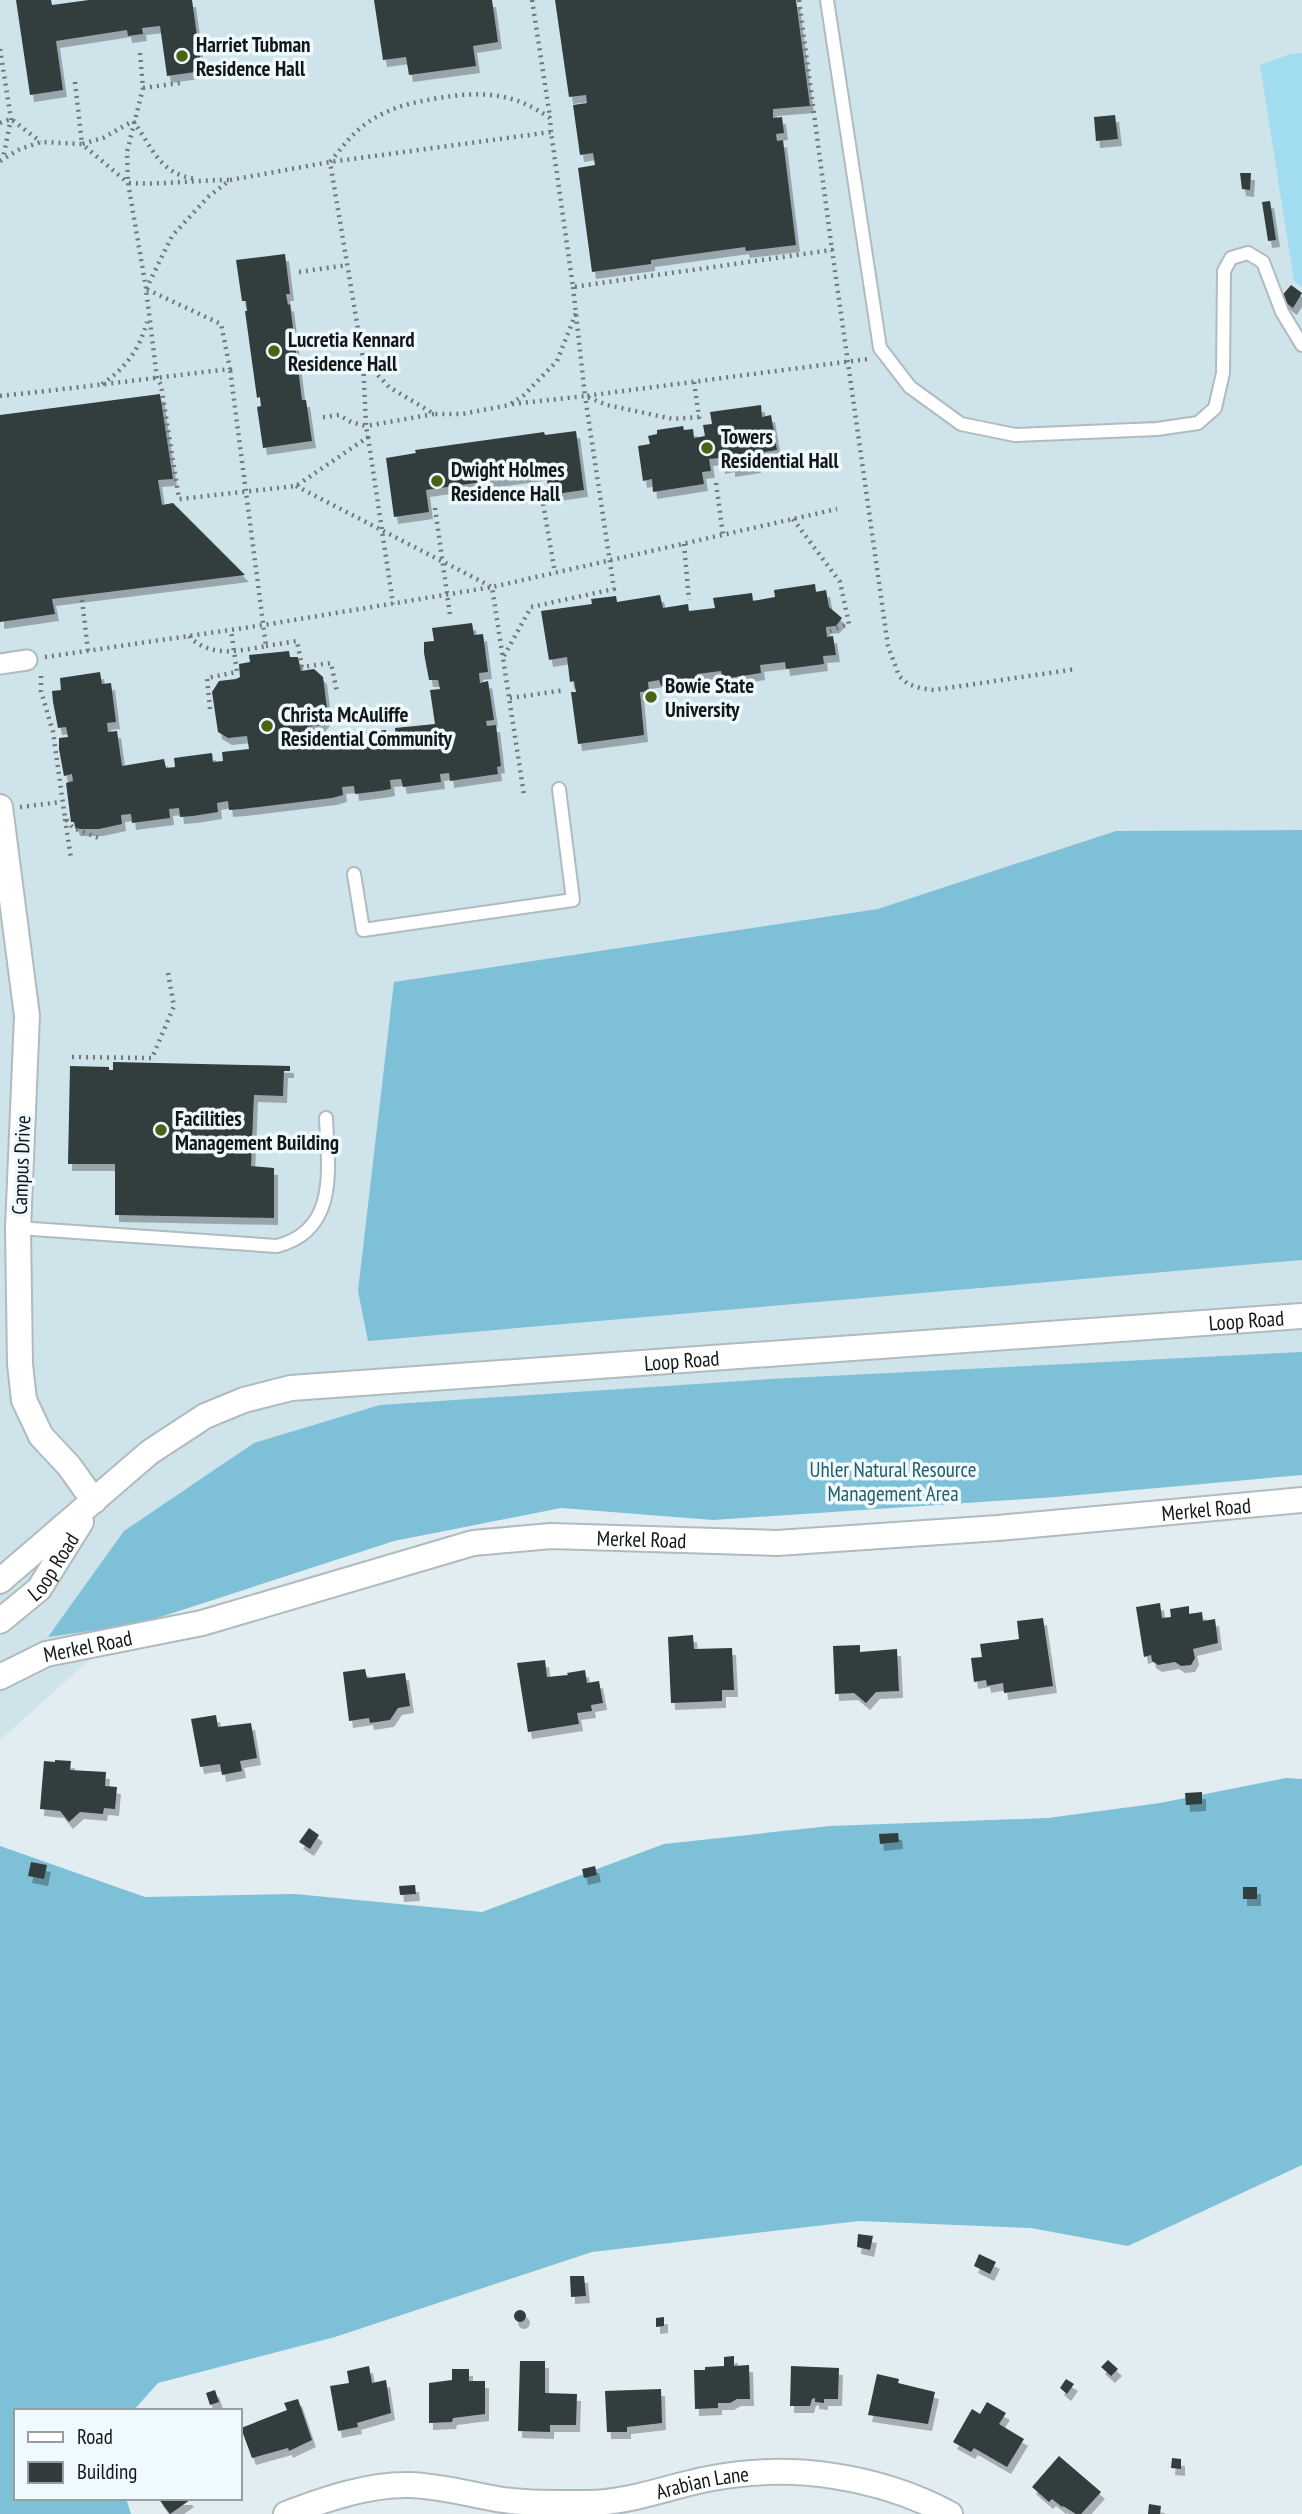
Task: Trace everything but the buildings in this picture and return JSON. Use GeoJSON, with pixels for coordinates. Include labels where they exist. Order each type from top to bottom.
{"type":"FeatureCollection","features":[{"type":"Feature","properties":{"kind":"street"},"geometry":{"type":"LineString","coordinates":[[0,664],[27,660]]}},
{"type":"Feature","properties":{"kind":"street","name":"Campus Drive"},"geometry":{"type":"LineString","coordinates":[[0,808],[27,1016],[18,1228],[23,1400],[41,1436],[69,1466],[94,1501]]}},
{"type":"Feature","properties":{"kind":"street","name":"Loop Road"},"geometry":{"type":"LineString","coordinates":[[0,1581],[150,1452],[205,1416],[244,1400],[291,1388],[1302,1316]]}},
{"type":"Feature","properties":{"kind":"street","name":"Merkel Road"},"geometry":{"type":"LineString","coordinates":[[0,1677],[46,1654],[202,1623],[473,1543],[551,1536],[777,1543],[999,1528],[1302,1500]]}},
{"type":"Feature","properties":{"kind":"street","name":"Loop Road"},"geometry":{"type":"LineString","coordinates":[[0,1621],[39,1589],[94,1501]]}},
{"type":"Feature","properties":{"kind":"street","name":"Arabian Lane"},"geometry":{"type":"LineString","coordinates":[[286,2514],[325,2500],[407,2485],[453,2489],[504,2507],[592,2503],[638,2496],[716,2477],[801,2472],[835,2476],[893,2490],[950,2514]]}},
{"type":"Feature","properties":{"kind":"lane"},"geometry":{"type":"LineString","coordinates":[[827,0],[880,348],[910,387],[961,424],[1015,435],[1157,429],[1198,423],[1215,408],[1223,373],[1224,271],[1231,258],[1248,253],[1263,262],[1282,312],[1302,345]]}},
{"type":"Feature","properties":{"kind":"lane"},"geometry":{"type":"LineString","coordinates":[[354,874],[363,930],[573,900],[559,789]]}},
{"type":"Feature","properties":{"kind":"lane"},"geometry":{"type":"LineString","coordinates":[[18,1228],[277,1246],[293,1242],[306,1232],[325,1203],[329,1178],[326,1118]]}},
{"type":"Feature","properties":{"kind":"path"},"geometry":{"type":"LineString","coordinates":[[503,656],[531,607],[614,589],[585,396],[573,287],[532,0]]}},
{"type":"Feature","properties":{"kind":"path"},"geometry":{"type":"LineString","coordinates":[[799,0],[888,646],[899,676],[908,684],[934,690],[1076,670]]}},
{"type":"Feature","properties":{"kind":"path"},"geometry":{"type":"LineString","coordinates":[[0,49],[11,119],[1,160]]}},
{"type":"Feature","properties":{"kind":"path"},"geometry":{"type":"LineString","coordinates":[[140,53],[143,88],[127,152],[128,183],[178,499],[296,486],[368,437]]}},
{"type":"Feature","properties":{"kind":"path"},"geometry":{"type":"LineString","coordinates":[[75,82],[82,144],[128,183],[158,185],[230,180],[330,162],[551,132]]}},
{"type":"Feature","properties":{"kind":"path"},"geometry":{"type":"LineString","coordinates":[[143,88],[180,83]]}},
{"type":"Feature","properties":{"kind":"path"},"geometry":{"type":"LineString","coordinates":[[393,604],[366,426],[363,359],[330,162],[351,136],[364,125],[406,103],[470,93],[486,94],[520,101],[550,118]]}},
{"type":"Feature","properties":{"kind":"path"},"geometry":{"type":"LineString","coordinates":[[0,123],[11,119]]}},
{"type":"Feature","properties":{"kind":"path"},"geometry":{"type":"LineString","coordinates":[[11,119],[41,142]]}},
{"type":"Feature","properties":{"kind":"path"},"geometry":{"type":"LineString","coordinates":[[1,160],[41,142],[82,144],[103,138],[134,121]]}},
{"type":"Feature","properties":{"kind":"path"},"geometry":{"type":"LineString","coordinates":[[134,121],[153,154],[167,168],[181,177],[204,180]]}},
{"type":"Feature","properties":{"kind":"path"},"geometry":{"type":"LineString","coordinates":[[146,289],[172,236],[208,197],[230,180]]}},
{"type":"Feature","properties":{"kind":"path"},"geometry":{"type":"LineString","coordinates":[[573,287],[832,250]]}},
{"type":"Feature","properties":{"kind":"path"},"geometry":{"type":"LineString","coordinates":[[299,272],[347,265]]}},
{"type":"Feature","properties":{"kind":"path"},"geometry":{"type":"LineString","coordinates":[[146,289],[221,324],[230,369],[266,646]]}},
{"type":"Feature","properties":{"kind":"path"},"geometry":{"type":"LineString","coordinates":[[509,405],[524,395],[557,361],[576,313]]}},
{"type":"Feature","properties":{"kind":"path"},"geometry":{"type":"LineString","coordinates":[[102,385],[130,361],[142,338],[148,318]]}},
{"type":"Feature","properties":{"kind":"path"},"geometry":{"type":"LineString","coordinates":[[318,418],[339,415],[366,426],[434,414],[462,414],[509,405],[887,357]]}},
{"type":"Feature","properties":{"kind":"path"},"geometry":{"type":"LineString","coordinates":[[363,359],[389,387],[434,414]]}},
{"type":"Feature","properties":{"kind":"path"},"geometry":{"type":"LineString","coordinates":[[0,396],[230,369]]}},
{"type":"Feature","properties":{"kind":"path"},"geometry":{"type":"LineString","coordinates":[[585,396],[607,405],[673,419],[699,417],[694,383]]}},
{"type":"Feature","properties":{"kind":"path"},"geometry":{"type":"LineString","coordinates":[[716,483],[723,535]]}},
{"type":"Feature","properties":{"kind":"path"},"geometry":{"type":"LineString","coordinates":[[296,486],[492,587]]}},
{"type":"Feature","properties":{"kind":"path"},"geometry":{"type":"LineString","coordinates":[[542,497],[555,573]]}},
{"type":"Feature","properties":{"kind":"path"},"geometry":{"type":"LineString","coordinates":[[435,508],[450,615]]}},
{"type":"Feature","properties":{"kind":"path"},"geometry":{"type":"LineString","coordinates":[[27,660],[264,625],[492,587],[837,509]]}},
{"type":"Feature","properties":{"kind":"path"},"geometry":{"type":"LineString","coordinates":[[793,519],[840,582],[849,624],[827,632]]}},
{"type":"Feature","properties":{"kind":"path"},"geometry":{"type":"LineString","coordinates":[[684,544],[690,600]]}},
{"type":"Feature","properties":{"kind":"path"},"geometry":{"type":"LineString","coordinates":[[492,587],[524,795]]}},
{"type":"Feature","properties":{"kind":"path"},"geometry":{"type":"LineString","coordinates":[[82,600],[88,651]]}},
{"type":"Feature","properties":{"kind":"path"},"geometry":{"type":"LineString","coordinates":[[210,709],[207,678],[237,672],[230,630]]}},
{"type":"Feature","properties":{"kind":"path"},"geometry":{"type":"LineString","coordinates":[[189,636],[196,644],[219,651],[235,652],[297,641],[302,667],[331,663],[337,692]]}},
{"type":"Feature","properties":{"kind":"path"},"geometry":{"type":"LineString","coordinates":[[51,662],[56,655]]}},
{"type":"Feature","properties":{"kind":"path"},"geometry":{"type":"LineString","coordinates":[[46,668],[40,678],[41,691],[53,732],[71,858]]}},
{"type":"Feature","properties":{"kind":"path"},"geometry":{"type":"LineString","coordinates":[[510,698],[565,690]]}},
{"type":"Feature","properties":{"kind":"path"},"geometry":{"type":"LineString","coordinates":[[0,808],[61,802]]}},
{"type":"Feature","properties":{"kind":"path"},"geometry":{"type":"LineString","coordinates":[[65,818],[73,828],[99,838]]}},
{"type":"Feature","properties":{"kind":"path"},"geometry":{"type":"LineString","coordinates":[[72,1057],[152,1058],[174,1006],[168,973]]}},
{"type":"Feature","properties":{"kind":"shaded area","name":"Bowie State University"},"geometry":{"type":"Polygon","coordinates":[[[0,0],[1302,0],[1302,1395],[279,1497],[134,1620],[0,1740],[0,0]]]}},
{"type":"Feature","properties":{"kind":"shaded area"},"geometry":{"type":"Polygon","coordinates":[[[1302,53],[1302,287],[1294,281],[1260,65],[1290,54],[1302,53]]]}},
{"type":"Feature","properties":{"kind":"green space"},"geometry":{"type":"Polygon","coordinates":[[[1302,830],[1302,1260],[368,1341],[358,1291],[394,982],[878,909],[1116,831],[1302,830]]]}},
{"type":"Feature","properties":{"kind":"green space","name":"Uhler Natural Resource Management Area"},"geometry":{"type":"Polygon","coordinates":[[[1302,1352],[1302,1475],[1056,1497],[713,1520],[561,1508],[394,1541],[139,1624],[48,1637],[124,1531],[254,1443],[380,1405],[770,1379],[1302,1352]]]}},
{"type":"Feature","properties":{"kind":"green space"},"geometry":{"type":"Polygon","coordinates":[[[1286,1778],[1302,1779],[1302,2165],[1128,2246],[1031,2228],[859,2221],[592,2252],[335,2337],[158,2383],[135,2409],[14,2409],[14,2500],[127,2500],[131,2514],[0,2514],[0,1846],[145,1897],[295,1894],[482,1912],[664,1844],[830,1826],[1048,1818],[1160,1803],[1286,1778]]]}},
{"type":"Feature","properties":{"kind":"place","name":"Harriet Tubman Residence Hall"},"geometry":{"type":"Point","coordinates":[182,56]}},
{"type":"Feature","properties":{"kind":"place","name":"Lucretia Kennard Residence Hall"},"geometry":{"type":"Point","coordinates":[274,351]}},
{"type":"Feature","properties":{"kind":"place","name":"Towers Residential Hall"},"geometry":{"type":"Point","coordinates":[707,448]}},
{"type":"Feature","properties":{"kind":"place","name":"Dwight Holmes Residence Hall"},"geometry":{"type":"Point","coordinates":[437,481]}},
{"type":"Feature","properties":{"kind":"place","name":"Bowie State University"},"geometry":{"type":"Point","coordinates":[651,697]}},
{"type":"Feature","properties":{"kind":"place","name":"Christa McAuliffe Residential Community"},"geometry":{"type":"Point","coordinates":[267,726]}},
{"type":"Feature","properties":{"kind":"place","name":"Facilities Management Building"},"geometry":{"type":"Point","coordinates":[161,1130]}}]}
